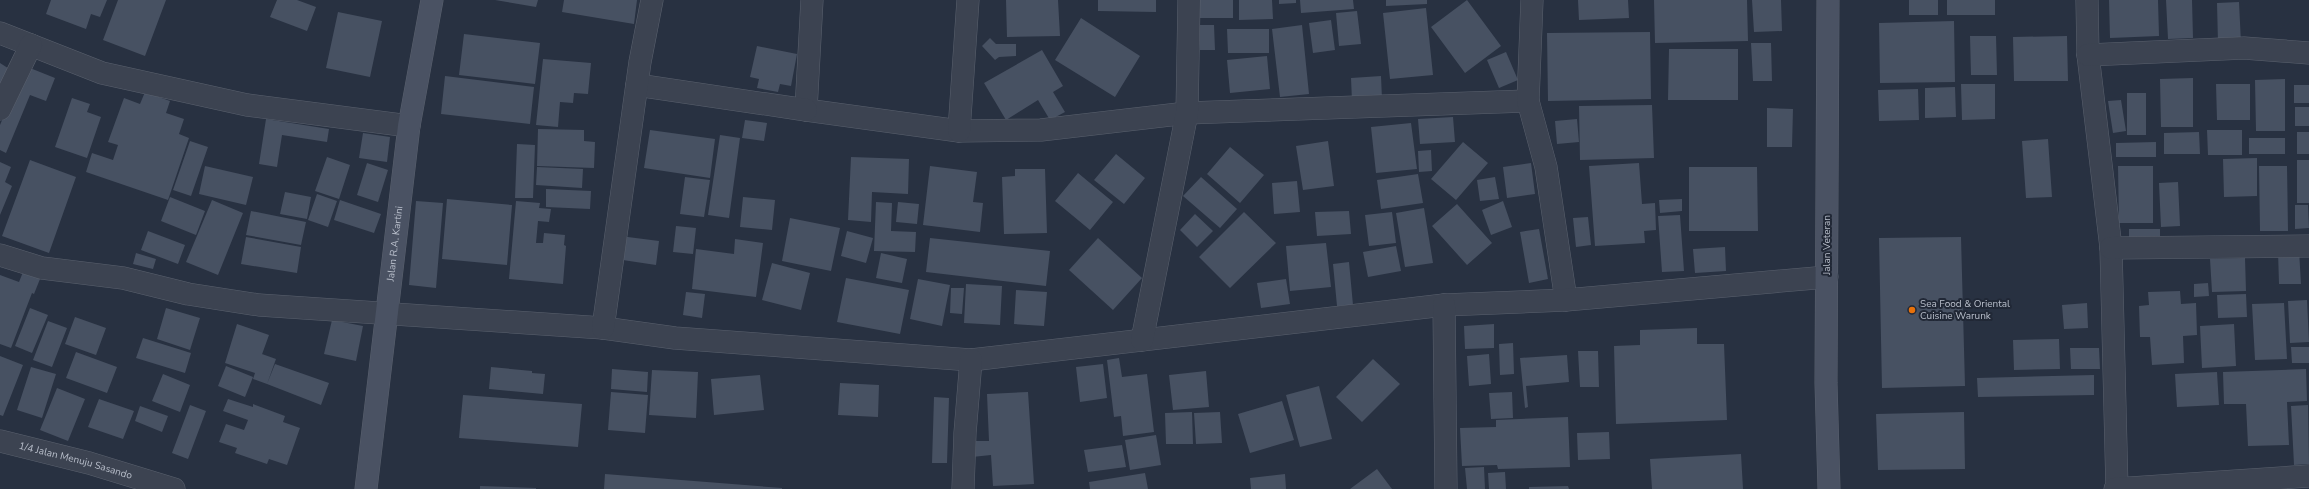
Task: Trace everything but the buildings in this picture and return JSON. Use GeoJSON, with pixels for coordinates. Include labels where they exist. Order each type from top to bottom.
{"type":"FeatureCollection","features":[{"type":"Feature","properties":{"kind":"street","name":"Jalan R.A. Kartini"},"geometry":{"type":"LineString","coordinates":[[366,489],[386,314],[410,126],[432,0]]}},
{"type":"Feature","properties":{"kind":"street"},"geometry":{"type":"LineString","coordinates":[[602,328],[637,85],[652,0]]}},
{"type":"Feature","properties":{"kind":"street"},"geometry":{"type":"LineString","coordinates":[[806,110],[812,0]]}},
{"type":"Feature","properties":{"kind":"street"},"geometry":{"type":"LineString","coordinates":[[959,132],[968,0]]}},
{"type":"Feature","properties":{"kind":"street"},"geometry":{"type":"LineString","coordinates":[[1142,340],[1187,113],[1189,0]]}},
{"type":"Feature","properties":{"kind":"street"},"geometry":{"type":"LineString","coordinates":[[1532,0],[1528,101],[1546,168],[1566,300]]}},
{"type":"Feature","properties":{"kind":"street","name":"Jalan Veteran"},"geometry":{"type":"LineString","coordinates":[[1828,0],[1826,383],[1829,489]]}},
{"type":"Feature","properties":{"kind":"street"},"geometry":{"type":"LineString","coordinates":[[2087,0],[2088,56],[2111,248],[2116,489],[2285,483],[2309,476]]}},
{"type":"Feature","properties":{"kind":"street"},"geometry":{"type":"LineString","coordinates":[[0,33],[102,73],[247,105],[410,126]]}},
{"type":"Feature","properties":{"kind":"street"},"geometry":{"type":"LineString","coordinates":[[0,109],[31,45]]}},
{"type":"Feature","properties":{"kind":"street"},"geometry":{"type":"LineString","coordinates":[[2088,56],[2244,48],[2309,53]]}},
{"type":"Feature","properties":{"kind":"street"},"geometry":{"type":"LineString","coordinates":[[637,85],[959,132],[1041,130],[1187,113],[1528,101]]}},
{"type":"Feature","properties":{"kind":"street"},"geometry":{"type":"LineString","coordinates":[[2111,248],[2309,246]]}},
{"type":"Feature","properties":{"kind":"street"},"geometry":{"type":"LineString","coordinates":[[0,255],[42,268],[122,278],[188,294],[259,305],[602,328],[675,338],[971,360],[1444,305],[1566,300],[1827,277]]}},
{"type":"Feature","properties":{"kind":"street"},"geometry":{"type":"LineString","coordinates":[[1444,305],[1446,489]]}},
{"type":"Feature","properties":{"kind":"street"},"geometry":{"type":"LineString","coordinates":[[963,489],[965,433],[971,360]]}},
{"type":"Feature","properties":{"kind":"street","name":"1/4 Jalan Menuju Sasando"},"geometry":{"type":"LineString","coordinates":[[0,441],[89,463],[174,489]]}},
{"type":"Feature","properties":{"kind":"place","name":"Sea Food & Oriental Cuisine Warunk"},"geometry":{"type":"Point","coordinates":[1912,310]}}]}
